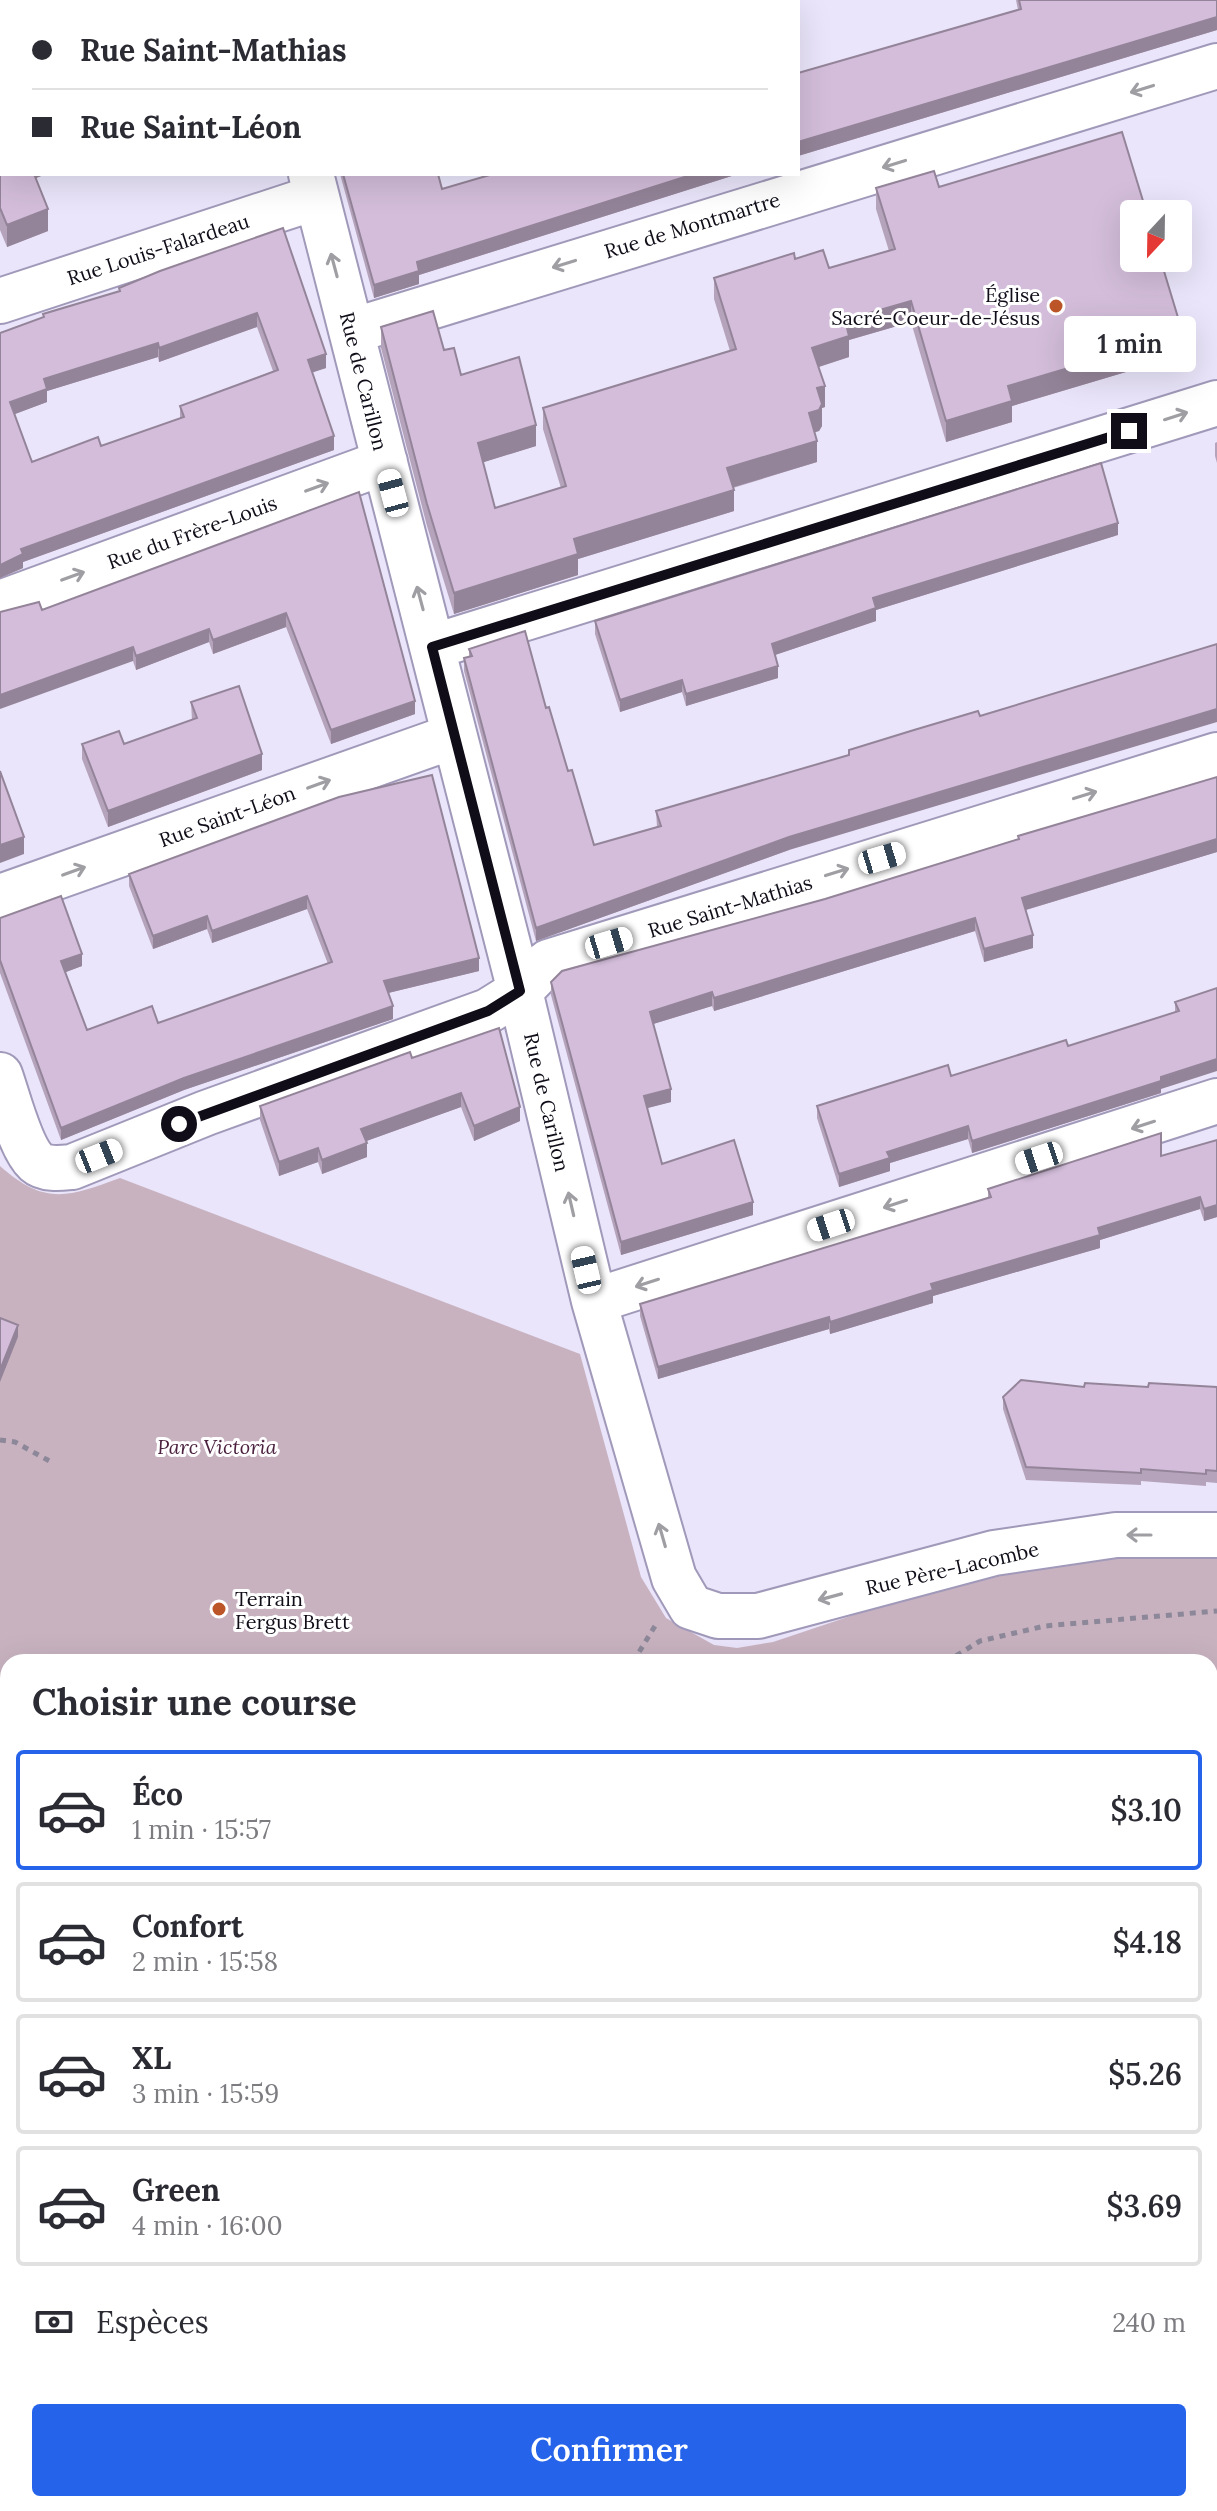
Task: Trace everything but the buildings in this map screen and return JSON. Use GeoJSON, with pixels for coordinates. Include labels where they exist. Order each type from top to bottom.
{"type":"FeatureCollection","features":[{"type":"Feature","properties":{"kind":"street","name":"Rue de Montmartre"},"geometry":{"type":"LineString","coordinates":[[352,331],[1217,66]]}},
{"type":"Feature","properties":{"kind":"street","name":"Rue de Carillon"},"geometry":{"type":"LineString","coordinates":[[314,186],[520,991],[594,1301],[674,1578],[691,1607]]}},
{"type":"Feature","properties":{"kind":"street","name":"Rue Louis-Falardeau"},"geometry":{"type":"LineString","coordinates":[[0,301],[314,186]]}},
{"type":"Feature","properties":{"kind":"street"},"geometry":{"type":"LineString","coordinates":[[432,647],[1217,403]]}},
{"type":"Feature","properties":{"kind":"street","name":"Rue du Frère-Louis"},"geometry":{"type":"LineString","coordinates":[[0,603],[385,462]]}},
{"type":"Feature","properties":{"kind":"street","name":"Rue Saint-Léon"},"geometry":{"type":"LineString","coordinates":[[0,897],[454,736]]}},
{"type":"Feature","properties":{"kind":"street","name":"Rue Saint-Mathias"},"geometry":{"type":"LineString","coordinates":[[0,1075],[26,1147],[36,1163],[50,1168],[72,1167],[206,1113],[488,1011],[520,991],[548,962],[1217,755]]}},
{"type":"Feature","properties":{"kind":"street"},"geometry":{"type":"LineString","coordinates":[[594,1301],[1217,1101]]}},
{"type":"Feature","properties":{"kind":"street","name":"Rue Père-Lacombe"},"geometry":{"type":"LineString","coordinates":[[691,1607],[718,1616],[758,1616],[994,1553],[1116,1535],[1217,1535]]}},
{"type":"Feature","properties":{"kind":"path"},"geometry":{"type":"LineString","coordinates":[[0,1440],[15,1442],[53,1463]]}},
{"type":"Feature","properties":{"kind":"path"},"geometry":{"type":"LineString","coordinates":[[959,1654],[980,1641],[1045,1626],[1217,1611]]}},
{"type":"Feature","properties":{"kind":"green space","name":"Parc Victoria"},"geometry":{"type":"Polygon","coordinates":[[[0,1166],[30,1187],[57,1194],[86,1190],[120,1178],[580,1354],[641,1577],[666,1618],[714,1645],[737,1648],[773,1642],[1009,1563],[1134,1550],[1217,1552],[1217,1654],[0,1654],[0,1166]]]}},
{"type":"Feature","properties":{"kind":"place","name":"Église Sacré-Coeur-de-Jésus"},"geometry":{"type":"Point","coordinates":[1056,306]}},
{"type":"Feature","properties":{"kind":"place","name":"Terrain Fergus Brett"},"geometry":{"type":"Point","coordinates":[219,1609]}},
{"type":"Feature","properties":{"kind":"route"},"geometry":{"type":"LineString","coordinates":[[179,1124],[488,1011],[520,991],[432,647],[718,561],[1129,431]]}}]}
